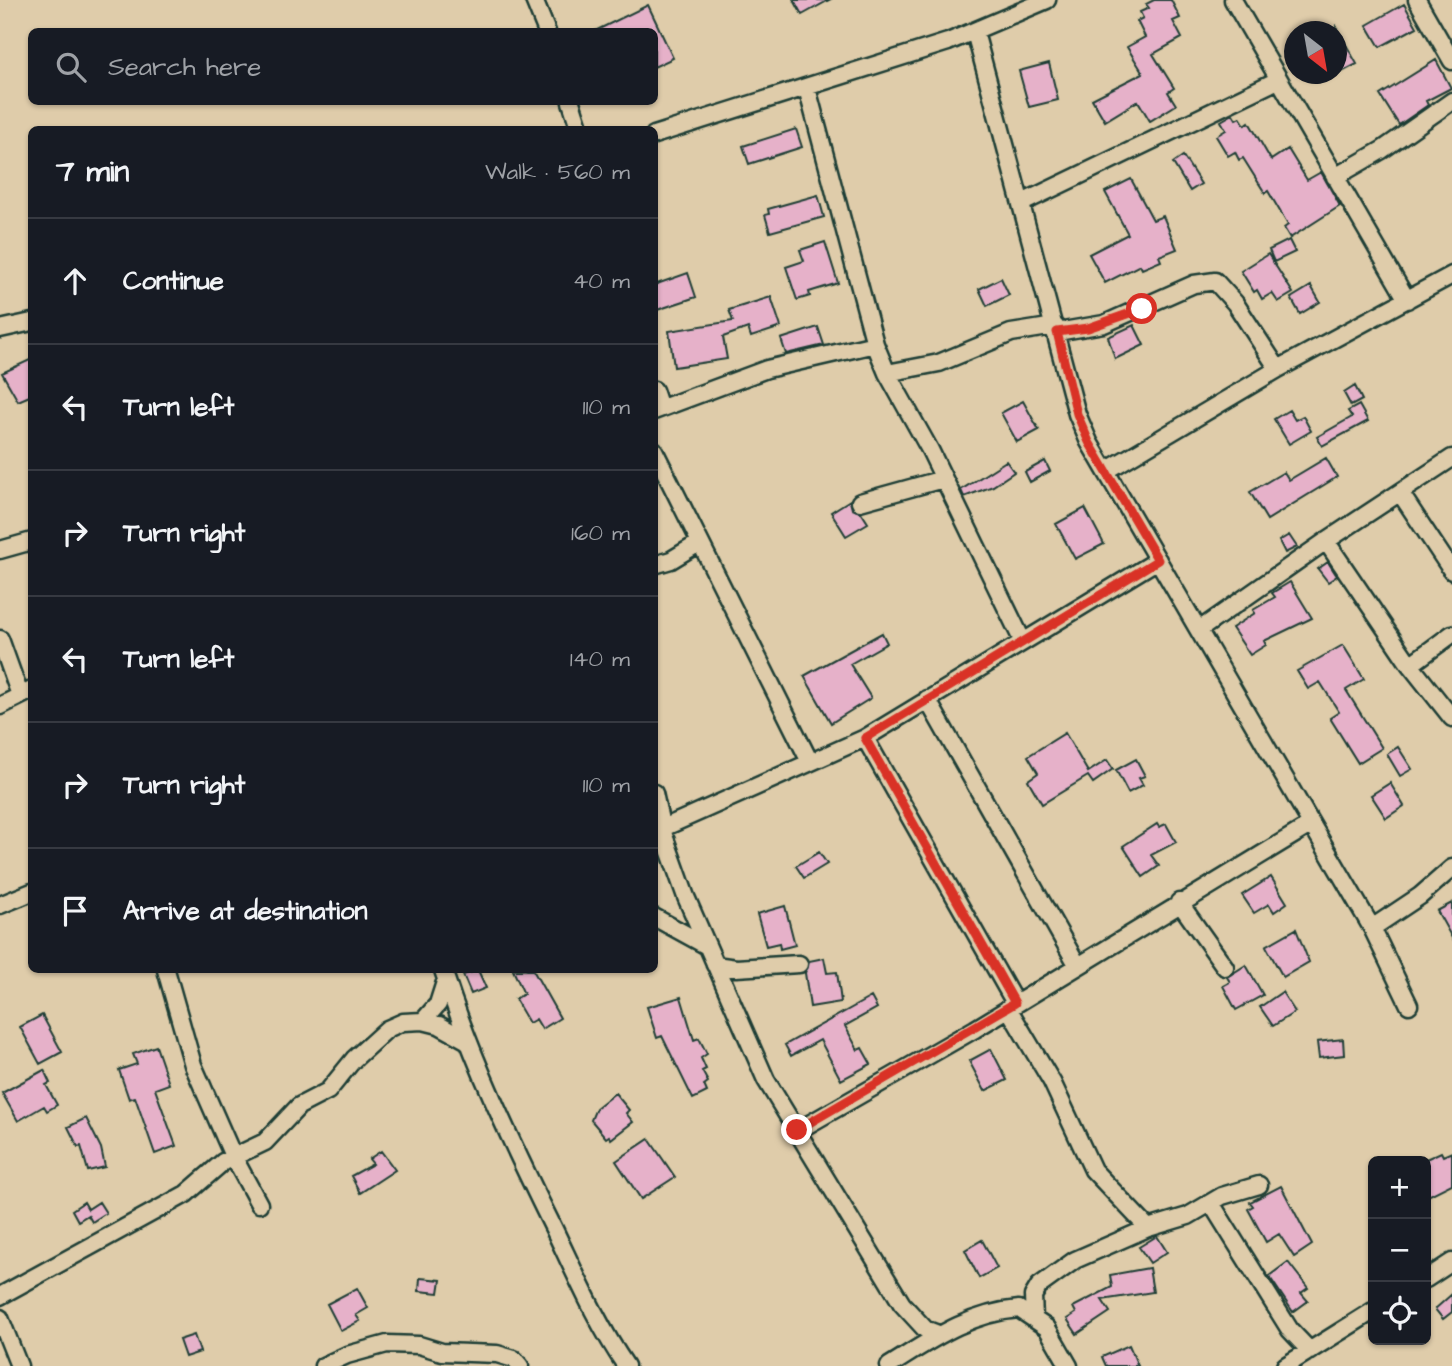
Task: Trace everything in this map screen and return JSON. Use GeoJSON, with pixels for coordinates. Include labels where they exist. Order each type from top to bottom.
{"type":"FeatureCollection","features":[{"type":"Feature","properties":{"kind":"street"},"geometry":{"type":"LineString","coordinates":[[534,0],[545,28]]}},
{"type":"Feature","properties":{"kind":"street"},"geometry":{"type":"LineString","coordinates":[[658,134],[975,32],[1047,0]]}},
{"type":"Feature","properties":{"kind":"street"},"geometry":{"type":"LineString","coordinates":[[1233,0],[1408,300]]}},
{"type":"Feature","properties":{"kind":"street"},"geometry":{"type":"LineString","coordinates":[[1417,0],[1452,61]]}},
{"type":"Feature","properties":{"kind":"street"},"geometry":{"type":"LineString","coordinates":[[975,32],[1077,414],[1106,471],[1372,928],[1409,1005]]}},
{"type":"Feature","properties":{"kind":"street"},"geometry":{"type":"LineString","coordinates":[[1022,203],[1278,80]]}},
{"type":"Feature","properties":{"kind":"street"},"geometry":{"type":"LineString","coordinates":[[807,88],[875,344],[887,373],[943,479],[1022,640]]}},
{"type":"Feature","properties":{"kind":"street"},"geometry":{"type":"LineString","coordinates":[[1335,177],[1382,150],[1452,101]]}},
{"type":"Feature","properties":{"kind":"street"},"geometry":{"type":"LineString","coordinates":[[572,105],[579,126]]}},
{"type":"Feature","properties":{"kind":"street"},"geometry":{"type":"LineString","coordinates":[[1106,471],[1278,369],[1452,275]]}},
{"type":"Feature","properties":{"kind":"street"},"geometry":{"type":"LineString","coordinates":[[887,373],[914,370],[1011,333],[1104,324],[1194,284],[1215,281],[1234,303],[1278,369]]}},
{"type":"Feature","properties":{"kind":"street"},"geometry":{"type":"LineString","coordinates":[[0,329],[28,322]]}},
{"type":"Feature","properties":{"kind":"street"},"geometry":{"type":"LineString","coordinates":[[658,409],[767,369],[875,344]]}},
{"type":"Feature","properties":{"kind":"street"},"geometry":{"type":"LineString","coordinates":[[658,458],[810,762]]}},
{"type":"Feature","properties":{"kind":"street"},"geometry":{"type":"LineString","coordinates":[[1199,630],[1326,541],[1452,458]]}},
{"type":"Feature","properties":{"kind":"street"},"geometry":{"type":"LineString","coordinates":[[859,502],[943,479]]}},
{"type":"Feature","properties":{"kind":"street"},"geometry":{"type":"LineString","coordinates":[[1401,494],[1452,571]]}},
{"type":"Feature","properties":{"kind":"street"},"geometry":{"type":"LineString","coordinates":[[1326,541],[1410,665],[1452,718]]}},
{"type":"Feature","properties":{"kind":"street"},"geometry":{"type":"LineString","coordinates":[[0,550],[28,542]]}},
{"type":"Feature","properties":{"kind":"street"},"geometry":{"type":"LineString","coordinates":[[658,564],[671,560],[699,543]]}},
{"type":"Feature","properties":{"kind":"street"},"geometry":{"type":"LineString","coordinates":[[938,1334],[925,1329],[914,1320],[890,1287],[766,1080],[658,831],[865,738],[1022,640],[1158,560]]}},
{"type":"Feature","properties":{"kind":"street"},"geometry":{"type":"LineString","coordinates":[[1410,665],[1452,634]]}},
{"type":"Feature","properties":{"kind":"street"},"geometry":{"type":"LineString","coordinates":[[0,639],[25,692],[0,706]]}},
{"type":"Feature","properties":{"kind":"street"},"geometry":{"type":"LineString","coordinates":[[927,699],[1078,966]]}},
{"type":"Feature","properties":{"kind":"street"},"geometry":{"type":"LineString","coordinates":[[865,738],[1012,1006],[1052,1082],[1093,1170],[1149,1228]]}},
{"type":"Feature","properties":{"kind":"street"},"geometry":{"type":"LineString","coordinates":[[797,1130],[1012,1006],[1310,825]]}},
{"type":"Feature","properties":{"kind":"street"},"geometry":{"type":"LineString","coordinates":[[1372,928],[1420,896],[1452,868]]}},
{"type":"Feature","properties":{"kind":"street"},"geometry":{"type":"LineString","coordinates":[[0,905],[28,894]]}},
{"type":"Feature","properties":{"kind":"street"},"geometry":{"type":"LineString","coordinates":[[1180,902],[1225,967]]}},
{"type":"Feature","properties":{"kind":"street"},"geometry":{"type":"LineString","coordinates":[[658,918],[707,946]]}},
{"type":"Feature","properties":{"kind":"street"},"geometry":{"type":"LineString","coordinates":[[715,965],[736,968],[799,964]]}},
{"type":"Feature","properties":{"kind":"street"},"geometry":{"type":"LineString","coordinates":[[167,973],[180,1012],[186,1046],[233,1156],[259,1204]]}},
{"type":"Feature","properties":{"kind":"street"},"geometry":{"type":"LineString","coordinates":[[423,1021],[438,1004],[444,974]]}},
{"type":"Feature","properties":{"kind":"street"},"geometry":{"type":"LineString","coordinates":[[444,974],[466,1040],[497,1112],[585,1293],[626,1366]]}},
{"type":"Feature","properties":{"kind":"street"},"geometry":{"type":"LineString","coordinates":[[0,1296],[186,1194],[233,1156],[265,1142],[299,1106],[328,1091],[354,1059],[387,1029],[403,1022],[423,1021],[439,1025],[466,1040]]}},
{"type":"Feature","properties":{"kind":"street"},"geometry":{"type":"LineString","coordinates":[[1034,1318],[1033,1296],[1050,1275],[1094,1250],[1188,1216],[1211,1203],[1259,1185]]}},
{"type":"Feature","properties":{"kind":"street"},"geometry":{"type":"LineString","coordinates":[[1211,1203],[1290,1330],[1310,1351]]}},
{"type":"Feature","properties":{"kind":"street"},"geometry":{"type":"LineString","coordinates":[[1431,1276],[1452,1262]]}},
{"type":"Feature","properties":{"kind":"street"},"geometry":{"type":"LineString","coordinates":[[897,1363],[938,1334],[979,1316],[1019,1309],[1046,1328],[1069,1366]]}},
{"type":"Feature","properties":{"kind":"street"},"geometry":{"type":"LineString","coordinates":[[1286,1366],[1368,1314]]}},
{"type":"Feature","properties":{"kind":"street"},"geometry":{"type":"LineString","coordinates":[[0,1318],[19,1366]]}},
{"type":"Feature","properties":{"kind":"street"},"geometry":{"type":"LineString","coordinates":[[897,1363],[915,1339],[914,1320]]}},
{"type":"Feature","properties":{"kind":"street"},"geometry":{"type":"LineString","coordinates":[[323,1366],[347,1355],[387,1344],[419,1345],[442,1352],[497,1354],[514,1359],[520,1366]]}},
{"type":"Feature","properties":{"kind":"building"},"geometry":{"type":"Polygon","coordinates":[[[794,0],[829,0],[802,15],[794,0]]]}},
{"type":"Feature","properties":{"kind":"building"},"geometry":{"type":"Polygon","coordinates":[[[1154,0],[1171,0],[1180,18],[1173,21],[1182,38],[1153,54],[1174,88],[1168,92],[1176,105],[1150,121],[1138,101],[1105,121],[1092,99],[1143,73],[1127,47],[1145,37],[1137,21],[1143,18],[1140,12],[1149,8],[1146,4],[1154,0]]]}},
{"type":"Feature","properties":{"kind":"building"},"geometry":{"type":"Polygon","coordinates":[[[1404,4],[1417,27],[1380,47],[1367,25],[1404,4]]]}},
{"type":"Feature","properties":{"kind":"building"},"geometry":{"type":"Polygon","coordinates":[[[648,5],[673,58],[658,65],[658,28],[601,28],[648,5]]]}},
{"type":"Feature","properties":{"kind":"building"},"geometry":{"type":"Polygon","coordinates":[[[1347,46],[1357,64],[1347,69],[1347,46]]]}},
{"type":"Feature","properties":{"kind":"building"},"geometry":{"type":"Polygon","coordinates":[[[1436,60],[1451,88],[1426,101],[1428,105],[1399,125],[1380,95],[1436,60]]]}},
{"type":"Feature","properties":{"kind":"building"},"geometry":{"type":"Polygon","coordinates":[[[1049,63],[1058,100],[1029,107],[1019,71],[1049,63]]]}},
{"type":"Feature","properties":{"kind":"building"},"geometry":{"type":"Polygon","coordinates":[[[1233,114],[1236,119],[1240,117],[1245,125],[1249,122],[1271,160],[1288,149],[1307,180],[1321,172],[1340,206],[1290,238],[1284,228],[1288,225],[1268,191],[1265,193],[1243,158],[1239,160],[1235,152],[1228,156],[1216,136],[1226,130],[1221,121],[1233,114]]]}},
{"type":"Feature","properties":{"kind":"building"},"geometry":{"type":"Polygon","coordinates":[[[796,129],[802,147],[749,164],[743,146],[796,129]]]}},
{"type":"Feature","properties":{"kind":"building"},"geometry":{"type":"Polygon","coordinates":[[[1183,156],[1201,184],[1190,191],[1173,163],[1183,156]]]}},
{"type":"Feature","properties":{"kind":"building"},"geometry":{"type":"Polygon","coordinates":[[[1131,179],[1153,220],[1163,216],[1177,249],[1159,256],[1161,261],[1142,269],[1140,265],[1105,283],[1089,254],[1128,234],[1105,192],[1131,179]]]}},
{"type":"Feature","properties":{"kind":"building"},"geometry":{"type":"Polygon","coordinates":[[[818,195],[824,217],[770,232],[765,215],[769,214],[768,209],[818,195]]]}},
{"type":"Feature","properties":{"kind":"building"},"geometry":{"type":"Polygon","coordinates":[[[1289,240],[1295,252],[1274,262],[1269,250],[1289,240]]]}},
{"type":"Feature","properties":{"kind":"building"},"geometry":{"type":"Polygon","coordinates":[[[825,242],[838,283],[809,292],[810,296],[797,300],[786,267],[804,261],[800,250],[825,242]]]}},
{"type":"Feature","properties":{"kind":"building"},"geometry":{"type":"Polygon","coordinates":[[[1268,254],[1293,293],[1278,302],[1272,293],[1262,299],[1257,290],[1254,292],[1241,271],[1268,254]]]}},
{"type":"Feature","properties":{"kind":"building"},"geometry":{"type":"Polygon","coordinates":[[[688,273],[696,297],[658,310],[658,284],[688,273]]]}},
{"type":"Feature","properties":{"kind":"building"},"geometry":{"type":"Polygon","coordinates":[[[1001,278],[1009,295],[987,306],[979,289],[1001,278]]]}},
{"type":"Feature","properties":{"kind":"building"},"geometry":{"type":"Polygon","coordinates":[[[1311,286],[1320,302],[1300,314],[1291,298],[1311,286]]]}},
{"type":"Feature","properties":{"kind":"building"},"geometry":{"type":"Polygon","coordinates":[[[771,297],[781,327],[751,337],[748,328],[723,337],[727,359],[674,367],[669,331],[733,321],[729,310],[771,297]]]}},
{"type":"Feature","properties":{"kind":"building"},"geometry":{"type":"Polygon","coordinates":[[[1134,325],[1144,345],[1115,359],[1108,337],[1134,325]]]}},
{"type":"Feature","properties":{"kind":"building"},"geometry":{"type":"Polygon","coordinates":[[[818,327],[824,345],[786,354],[781,339],[818,327]]]}},
{"type":"Feature","properties":{"kind":"building"},"geometry":{"type":"Polygon","coordinates":[[[28,361],[28,397],[18,401],[2,373],[28,361]]]}},
{"type":"Feature","properties":{"kind":"building"},"geometry":{"type":"Polygon","coordinates":[[[1355,386],[1362,400],[1351,406],[1344,393],[1355,386]]]}},
{"type":"Feature","properties":{"kind":"building"},"geometry":{"type":"Polygon","coordinates":[[[1023,401],[1039,430],[1017,442],[1001,413],[1023,401]]]}},
{"type":"Feature","properties":{"kind":"building"},"geometry":{"type":"Polygon","coordinates":[[[1359,405],[1368,421],[1322,446],[1317,437],[1352,417],[1348,411],[1359,405]]]}},
{"type":"Feature","properties":{"kind":"building"},"geometry":{"type":"Polygon","coordinates":[[[1289,410],[1295,420],[1303,416],[1311,431],[1289,444],[1274,419],[1289,410]]]}},
{"type":"Feature","properties":{"kind":"building"},"geometry":{"type":"Polygon","coordinates":[[[1326,458],[1337,477],[1267,520],[1250,492],[1284,472],[1289,480],[1326,458]]]}},
{"type":"Feature","properties":{"kind":"building"},"geometry":{"type":"Polygon","coordinates":[[[1006,461],[1014,472],[993,486],[964,497],[961,490],[1006,461]]]}},
{"type":"Feature","properties":{"kind":"building"},"geometry":{"type":"Polygon","coordinates":[[[1045,461],[1050,471],[1030,482],[1025,472],[1045,461]]]}},
{"type":"Feature","properties":{"kind":"building"},"geometry":{"type":"Polygon","coordinates":[[[850,500],[852,509],[861,512],[868,523],[846,536],[831,512],[850,500]]]}},
{"type":"Feature","properties":{"kind":"building"},"geometry":{"type":"Polygon","coordinates":[[[1085,508],[1104,544],[1075,559],[1056,524],[1085,508]]]}},
{"type":"Feature","properties":{"kind":"building"},"geometry":{"type":"Polygon","coordinates":[[[1289,535],[1297,547],[1285,553],[1279,541],[1289,535]]]}},
{"type":"Feature","properties":{"kind":"building"},"geometry":{"type":"Polygon","coordinates":[[[1328,562],[1337,576],[1328,582],[1318,569],[1328,562]]]}},
{"type":"Feature","properties":{"kind":"building"},"geometry":{"type":"Polygon","coordinates":[[[1290,582],[1312,618],[1264,641],[1266,645],[1250,655],[1232,628],[1255,613],[1253,610],[1275,597],[1272,593],[1290,582]]]}},
{"type":"Feature","properties":{"kind":"building"},"geometry":{"type":"Polygon","coordinates":[[[882,633],[887,643],[850,664],[871,698],[831,723],[804,676],[882,633]]]}},
{"type":"Feature","properties":{"kind":"building"},"geometry":{"type":"Polygon","coordinates":[[[1343,645],[1364,679],[1346,690],[1382,748],[1358,763],[1330,718],[1339,712],[1320,682],[1308,689],[1297,671],[1343,645]]]}},
{"type":"Feature","properties":{"kind":"building"},"geometry":{"type":"Polygon","coordinates":[[[1065,733],[1088,772],[1107,760],[1113,769],[1093,783],[1088,776],[1042,804],[1028,780],[1038,773],[1028,756],[1065,733]]]}},
{"type":"Feature","properties":{"kind":"building"},"geometry":{"type":"Polygon","coordinates":[[[1398,747],[1412,769],[1400,776],[1387,754],[1398,747]]]}},
{"type":"Feature","properties":{"kind":"building"},"geometry":{"type":"Polygon","coordinates":[[[1136,759],[1145,776],[1139,778],[1143,785],[1128,793],[1116,770],[1136,759]]]}},
{"type":"Feature","properties":{"kind":"building"},"geometry":{"type":"Polygon","coordinates":[[[1390,783],[1404,806],[1386,818],[1371,795],[1390,783]]]}},
{"type":"Feature","properties":{"kind":"building"},"geometry":{"type":"Polygon","coordinates":[[[1157,824],[1159,827],[1166,824],[1176,842],[1151,855],[1159,866],[1143,877],[1123,846],[1157,824]]]}},
{"type":"Feature","properties":{"kind":"building"},"geometry":{"type":"Polygon","coordinates":[[[819,852],[827,864],[804,878],[796,866],[819,852]]]}},
{"type":"Feature","properties":{"kind":"building"},"geometry":{"type":"Polygon","coordinates":[[[1271,877],[1287,903],[1274,912],[1269,904],[1254,913],[1242,895],[1271,877]]]}},
{"type":"Feature","properties":{"kind":"building"},"geometry":{"type":"Polygon","coordinates":[[[1452,903],[1452,938],[1437,911],[1452,903]]]}},
{"type":"Feature","properties":{"kind":"building"},"geometry":{"type":"Polygon","coordinates":[[[785,906],[795,945],[780,949],[779,943],[766,946],[757,914],[785,906]]]}},
{"type":"Feature","properties":{"kind":"building"},"geometry":{"type":"Polygon","coordinates":[[[1296,929],[1309,962],[1283,977],[1266,946],[1296,929]]]}},
{"type":"Feature","properties":{"kind":"building"},"geometry":{"type":"Polygon","coordinates":[[[824,958],[827,973],[837,972],[841,1002],[810,1007],[805,973],[809,961],[824,958]]]}},
{"type":"Feature","properties":{"kind":"building"},"geometry":{"type":"Polygon","coordinates":[[[1246,965],[1263,995],[1236,1010],[1223,986],[1230,982],[1227,977],[1246,965]]]}},
{"type":"Feature","properties":{"kind":"building"},"geometry":{"type":"Polygon","coordinates":[[[479,973],[486,988],[471,994],[463,975],[479,973]]]}},
{"type":"Feature","properties":{"kind":"building"},"geometry":{"type":"Polygon","coordinates":[[[514,973],[535,973],[560,1018],[542,1029],[536,1019],[529,1023],[515,999],[524,994],[514,973]]]}},
{"type":"Feature","properties":{"kind":"building"},"geometry":{"type":"Polygon","coordinates":[[[1282,992],[1295,1012],[1273,1026],[1260,1007],[1282,992]]]}},
{"type":"Feature","properties":{"kind":"building"},"geometry":{"type":"Polygon","coordinates":[[[681,997],[694,1040],[699,1038],[707,1054],[701,1058],[706,1069],[702,1071],[708,1082],[704,1085],[707,1092],[693,1099],[662,1036],[657,1038],[647,1007],[681,997]]]}},
{"type":"Feature","properties":{"kind":"building"},"geometry":{"type":"Polygon","coordinates":[[[871,997],[877,1008],[845,1026],[858,1050],[862,1048],[871,1064],[841,1080],[820,1040],[791,1056],[785,1045],[871,997]]]}},
{"type":"Feature","properties":{"kind":"building"},"geometry":{"type":"Polygon","coordinates":[[[42,1015],[62,1052],[40,1064],[20,1027],[42,1015]]]}},
{"type":"Feature","properties":{"kind":"building"},"geometry":{"type":"Polygon","coordinates":[[[1343,1039],[1344,1055],[1319,1058],[1317,1042],[1343,1039]]]}},
{"type":"Feature","properties":{"kind":"building"},"geometry":{"type":"Polygon","coordinates":[[[156,1046],[169,1084],[155,1089],[176,1146],[155,1154],[135,1097],[129,1099],[119,1070],[137,1064],[133,1054],[156,1046]]]}},
{"type":"Feature","properties":{"kind":"building"},"geometry":{"type":"Polygon","coordinates":[[[991,1049],[1007,1080],[985,1091],[969,1061],[991,1049]]]}},
{"type":"Feature","properties":{"kind":"building"},"geometry":{"type":"Polygon","coordinates":[[[44,1070],[50,1083],[46,1085],[57,1105],[47,1111],[44,1106],[18,1121],[2,1093],[44,1070]]]}},
{"type":"Feature","properties":{"kind":"building"},"geometry":{"type":"Polygon","coordinates":[[[615,1093],[629,1110],[626,1113],[633,1122],[611,1139],[609,1136],[606,1138],[591,1120],[596,1108],[615,1093]]]}},
{"type":"Feature","properties":{"kind":"building"},"geometry":{"type":"Polygon","coordinates":[[[86,1118],[101,1148],[105,1167],[88,1171],[81,1146],[78,1147],[68,1127],[86,1118]]]}},
{"type":"Feature","properties":{"kind":"building"},"geometry":{"type":"Polygon","coordinates":[[[649,1139],[675,1177],[641,1199],[616,1161],[649,1139]]]}},
{"type":"Feature","properties":{"kind":"building"},"geometry":{"type":"Polygon","coordinates":[[[381,1151],[395,1170],[360,1193],[351,1176],[373,1164],[369,1159],[381,1151]]]}},
{"type":"Feature","properties":{"kind":"building"},"geometry":{"type":"Polygon","coordinates":[[[1441,1152],[1443,1156],[1452,1152],[1452,1184],[1431,1194],[1431,1157],[1441,1152]]]}},
{"type":"Feature","properties":{"kind":"building"},"geometry":{"type":"Polygon","coordinates":[[[1281,1186],[1312,1245],[1294,1257],[1279,1234],[1266,1242],[1248,1209],[1253,1206],[1250,1202],[1281,1186]]]}},
{"type":"Feature","properties":{"kind":"building"},"geometry":{"type":"Polygon","coordinates":[[[84,1202],[88,1209],[99,1202],[106,1213],[92,1222],[88,1215],[78,1221],[72,1210],[84,1202]]]}},
{"type":"Feature","properties":{"kind":"building"},"geometry":{"type":"Polygon","coordinates":[[[1157,1236],[1167,1252],[1150,1263],[1139,1247],[1157,1236]]]}},
{"type":"Feature","properties":{"kind":"building"},"geometry":{"type":"Polygon","coordinates":[[[982,1240],[997,1268],[979,1278],[965,1250],[982,1240]]]}},
{"type":"Feature","properties":{"kind":"building"},"geometry":{"type":"Polygon","coordinates":[[[1288,1262],[1308,1288],[1301,1293],[1308,1301],[1293,1312],[1269,1276],[1288,1262]]]}},
{"type":"Feature","properties":{"kind":"building"},"geometry":{"type":"Polygon","coordinates":[[[1149,1268],[1153,1292],[1102,1300],[1110,1312],[1077,1334],[1067,1319],[1076,1313],[1073,1307],[1112,1287],[1110,1275],[1149,1268]]]}},
{"type":"Feature","properties":{"kind":"building"},"geometry":{"type":"Polygon","coordinates":[[[420,1278],[441,1280],[439,1293],[419,1291],[420,1278]]]}},
{"type":"Feature","properties":{"kind":"building"},"geometry":{"type":"Polygon","coordinates":[[[357,1288],[368,1308],[356,1315],[360,1321],[341,1331],[327,1304],[357,1288]]]}},
{"type":"Feature","properties":{"kind":"building"},"geometry":{"type":"Polygon","coordinates":[[[1452,1294],[1452,1312],[1443,1319],[1435,1309],[1452,1294]]]}},
{"type":"Feature","properties":{"kind":"building"},"geometry":{"type":"Polygon","coordinates":[[[194,1335],[200,1352],[185,1357],[179,1340],[194,1335]]]}},
{"type":"Feature","properties":{"kind":"building"},"geometry":{"type":"Polygon","coordinates":[[[1129,1345],[1138,1366],[1106,1366],[1102,1357],[1129,1345]]]}},
{"type":"Feature","properties":{"kind":"route"},"geometry":{"type":"LineString","coordinates":[[797,1130],[915,1064],[1015,1003],[865,738],[1022,640],[1158,560],[1089,442],[1077,414],[1057,332],[1104,324],[1142,309]]}}]}
